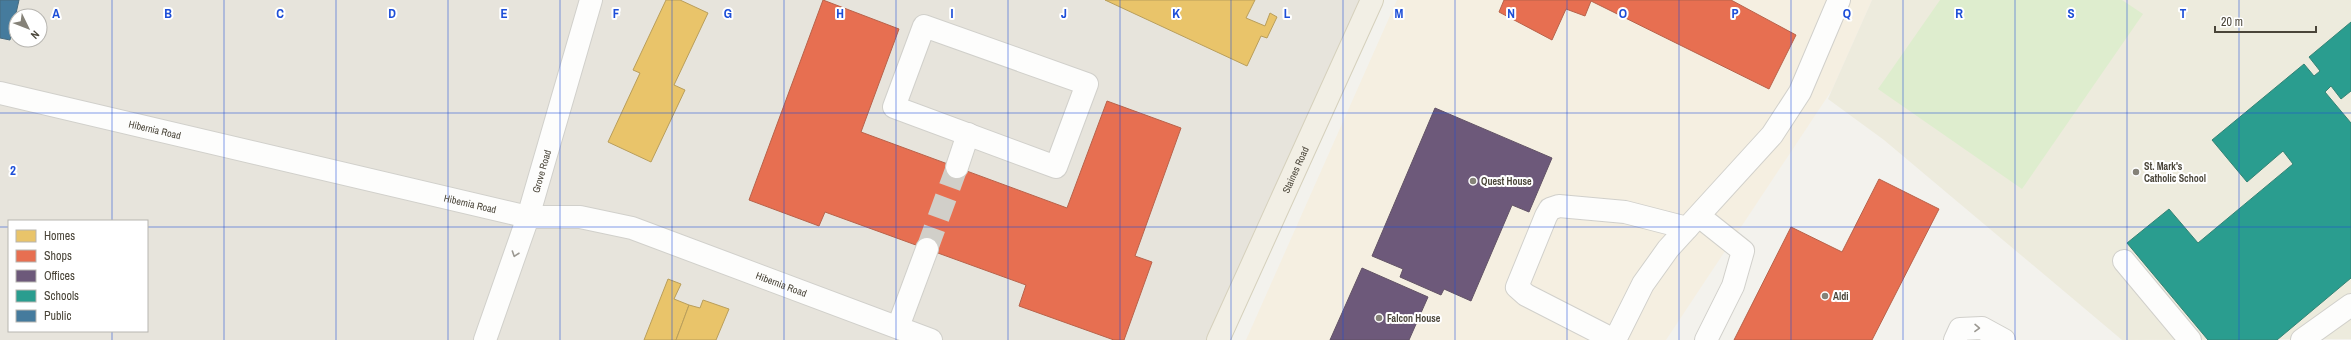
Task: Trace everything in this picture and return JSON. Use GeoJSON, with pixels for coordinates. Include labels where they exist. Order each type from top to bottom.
{"type":"FeatureCollection","features":[{"type":"Feature","properties":{"kind":"main road","name":"Staines Road"},"geometry":{"type":"LineString","coordinates":[[1218,340],[1372,0]]}},
{"type":"Feature","properties":{"kind":"street","name":"Grove Road"},"geometry":{"type":"LineString","coordinates":[[486,340],[528,217],[591,0]]}},
{"type":"Feature","properties":{"kind":"street"},"geometry":{"type":"LineString","coordinates":[[1706,340],[1733,286],[1743,251],[1693,222],[1625,212],[1559,206],[1550,210],[1546,216],[1517,287],[1526,295],[1614,340],[1643,284],[1668,248],[1693,222],[1776,129],[1800,92],[1839,0]]}},
{"type":"Feature","properties":{"kind":"street"},"geometry":{"type":"LineString","coordinates":[[924,26],[1087,84],[1056,167],[968,134],[894,107],[924,26]]}},
{"type":"Feature","properties":{"kind":"street","name":"Hibernia Road"},"geometry":{"type":"LineString","coordinates":[[0,93],[528,217],[580,217],[632,228],[931,340]]}},
{"type":"Feature","properties":{"kind":"street"},"geometry":{"type":"LineString","coordinates":[[957,167],[968,134]]}},
{"type":"Feature","properties":{"kind":"street"},"geometry":{"type":"LineString","coordinates":[[898,327],[927,249]]}},
{"type":"Feature","properties":{"kind":"street"},"geometry":{"type":"LineString","coordinates":[[2124,261],[2190,340]]}},
{"type":"Feature","properties":{"kind":"street"},"geometry":{"type":"LineString","coordinates":[[2302,340],[2351,305]]}},
{"type":"Feature","properties":{"kind":"street"},"geometry":{"type":"LineString","coordinates":[[1955,340],[1960,329],[1982,328],[2004,340]]}},
{"type":"Feature","properties":{"kind":"shaded area"},"geometry":{"type":"Polygon","coordinates":[[[0,0],[1372,0],[1218,340],[0,340],[0,0]]]}},
{"type":"Feature","properties":{"kind":"shaded area"},"geometry":{"type":"Polygon","coordinates":[[[1397,0],[1872,0],[1832,90],[1666,340],[1246,340],[1397,0]]]}},
{"type":"Feature","properties":{"kind":"shaded area","name":"St. Mark's Catholic School"},"geometry":{"type":"Polygon","coordinates":[[[1872,0],[2351,0],[2351,339],[2122,340],[1884,140],[1828,99],[1872,0]]]}},
{"type":"Feature","properties":{"kind":"green space"},"geometry":{"type":"Polygon","coordinates":[[[1940,0],[2122,0],[2143,14],[2022,189],[1878,89],[1940,0]]]}},
{"type":"Feature","properties":{"kind":"building: Homes"},"geometry":{"type":"Polygon","coordinates":[[[666,0],[680,0],[708,13],[674,85],[685,90],[651,162],[608,142],[640,73],[633,70],[666,0]]]}},
{"type":"Feature","properties":{"kind":"building: Homes"},"geometry":{"type":"Polygon","coordinates":[[[1105,0],[1255,0],[1246,18],[1265,26],[1270,13],[1277,17],[1267,38],[1261,36],[1247,66],[1105,0]]]}},
{"type":"Feature","properties":{"kind":"building: Homes"},"geometry":{"type":"Polygon","coordinates":[[[668,279],[681,284],[674,299],[689,305],[676,340],[644,340],[668,279]]]}},
{"type":"Feature","properties":{"kind":"building: Homes"},"geometry":{"type":"Polygon","coordinates":[[[703,300],[729,309],[716,340],[676,340],[689,305],[700,308],[703,300]]]}},
{"type":"Feature","properties":{"kind":"building: Shops"},"geometry":{"type":"Polygon","coordinates":[[[823,0],[899,29],[861,132],[1067,208],[1107,101],[1181,128],[1135,256],[1152,262],[1124,340],[1114,340],[1019,306],[1026,285],[825,212],[819,226],[749,200],[823,0]]]}},
{"type":"Feature","properties":{"kind":"building: Shops"},"geometry":{"type":"Polygon","coordinates":[[[1504,0],[1731,0],[1796,35],[1769,89],[1591,1],[1585,16],[1566,9],[1552,40],[1499,12],[1504,0]]]}},
{"type":"Feature","properties":{"kind":"building: Shops","name":"Aldi"},"geometry":{"type":"Polygon","coordinates":[[[1879,179],[1939,209],[1872,340],[1734,340],[1791,227],[1842,252],[1879,179]]]}},
{"type":"Feature","properties":{"kind":"building: Offices","name":"Quest House"},"geometry":{"type":"Polygon","coordinates":[[[1435,108],[1552,158],[1529,212],[1512,205],[1471,301],[1444,289],[1441,295],[1400,277],[1403,269],[1372,256],[1435,108]]]}},
{"type":"Feature","properties":{"kind":"building: Offices","name":"Falcon House"},"geometry":{"type":"Polygon","coordinates":[[[1362,268],[1428,297],[1409,340],[1330,340],[1362,268]]]}},
{"type":"Feature","properties":{"kind":"building: Schools"},"geometry":{"type":"Polygon","coordinates":[[[2351,22],[2351,91],[2341,99],[2331,86],[2325,92],[2351,123],[2351,278],[2277,340],[2208,340],[2127,243],[2169,209],[2198,243],[2293,164],[2283,151],[2247,182],[2212,140],[2304,64],[2314,76],[2320,71],[2309,57],[2351,22]]]}},
{"type":"Feature","properties":{"kind":"building: Public"},"geometry":{"type":"Polygon","coordinates":[[[0,0],[19,0],[17,8],[8,8],[8,40],[0,38],[0,0]]]}},
{"type":"Feature","properties":{"kind":"tunnel"},"geometry":{"type":"LineString","coordinates":[[927,249],[957,167]]}},
{"type":"Feature","properties":{"kind":"place","name":"St. Mark's Catholic School"},"geometry":{"type":"Point","coordinates":[2136,172]}},
{"type":"Feature","properties":{"kind":"place","name":"Quest House"},"geometry":{"type":"Point","coordinates":[1473,181]}},
{"type":"Feature","properties":{"kind":"place","name":"Aldi"},"geometry":{"type":"Point","coordinates":[1825,296]}},
{"type":"Feature","properties":{"kind":"place","name":"Falcon House"},"geometry":{"type":"Point","coordinates":[1379,318]}}]}
